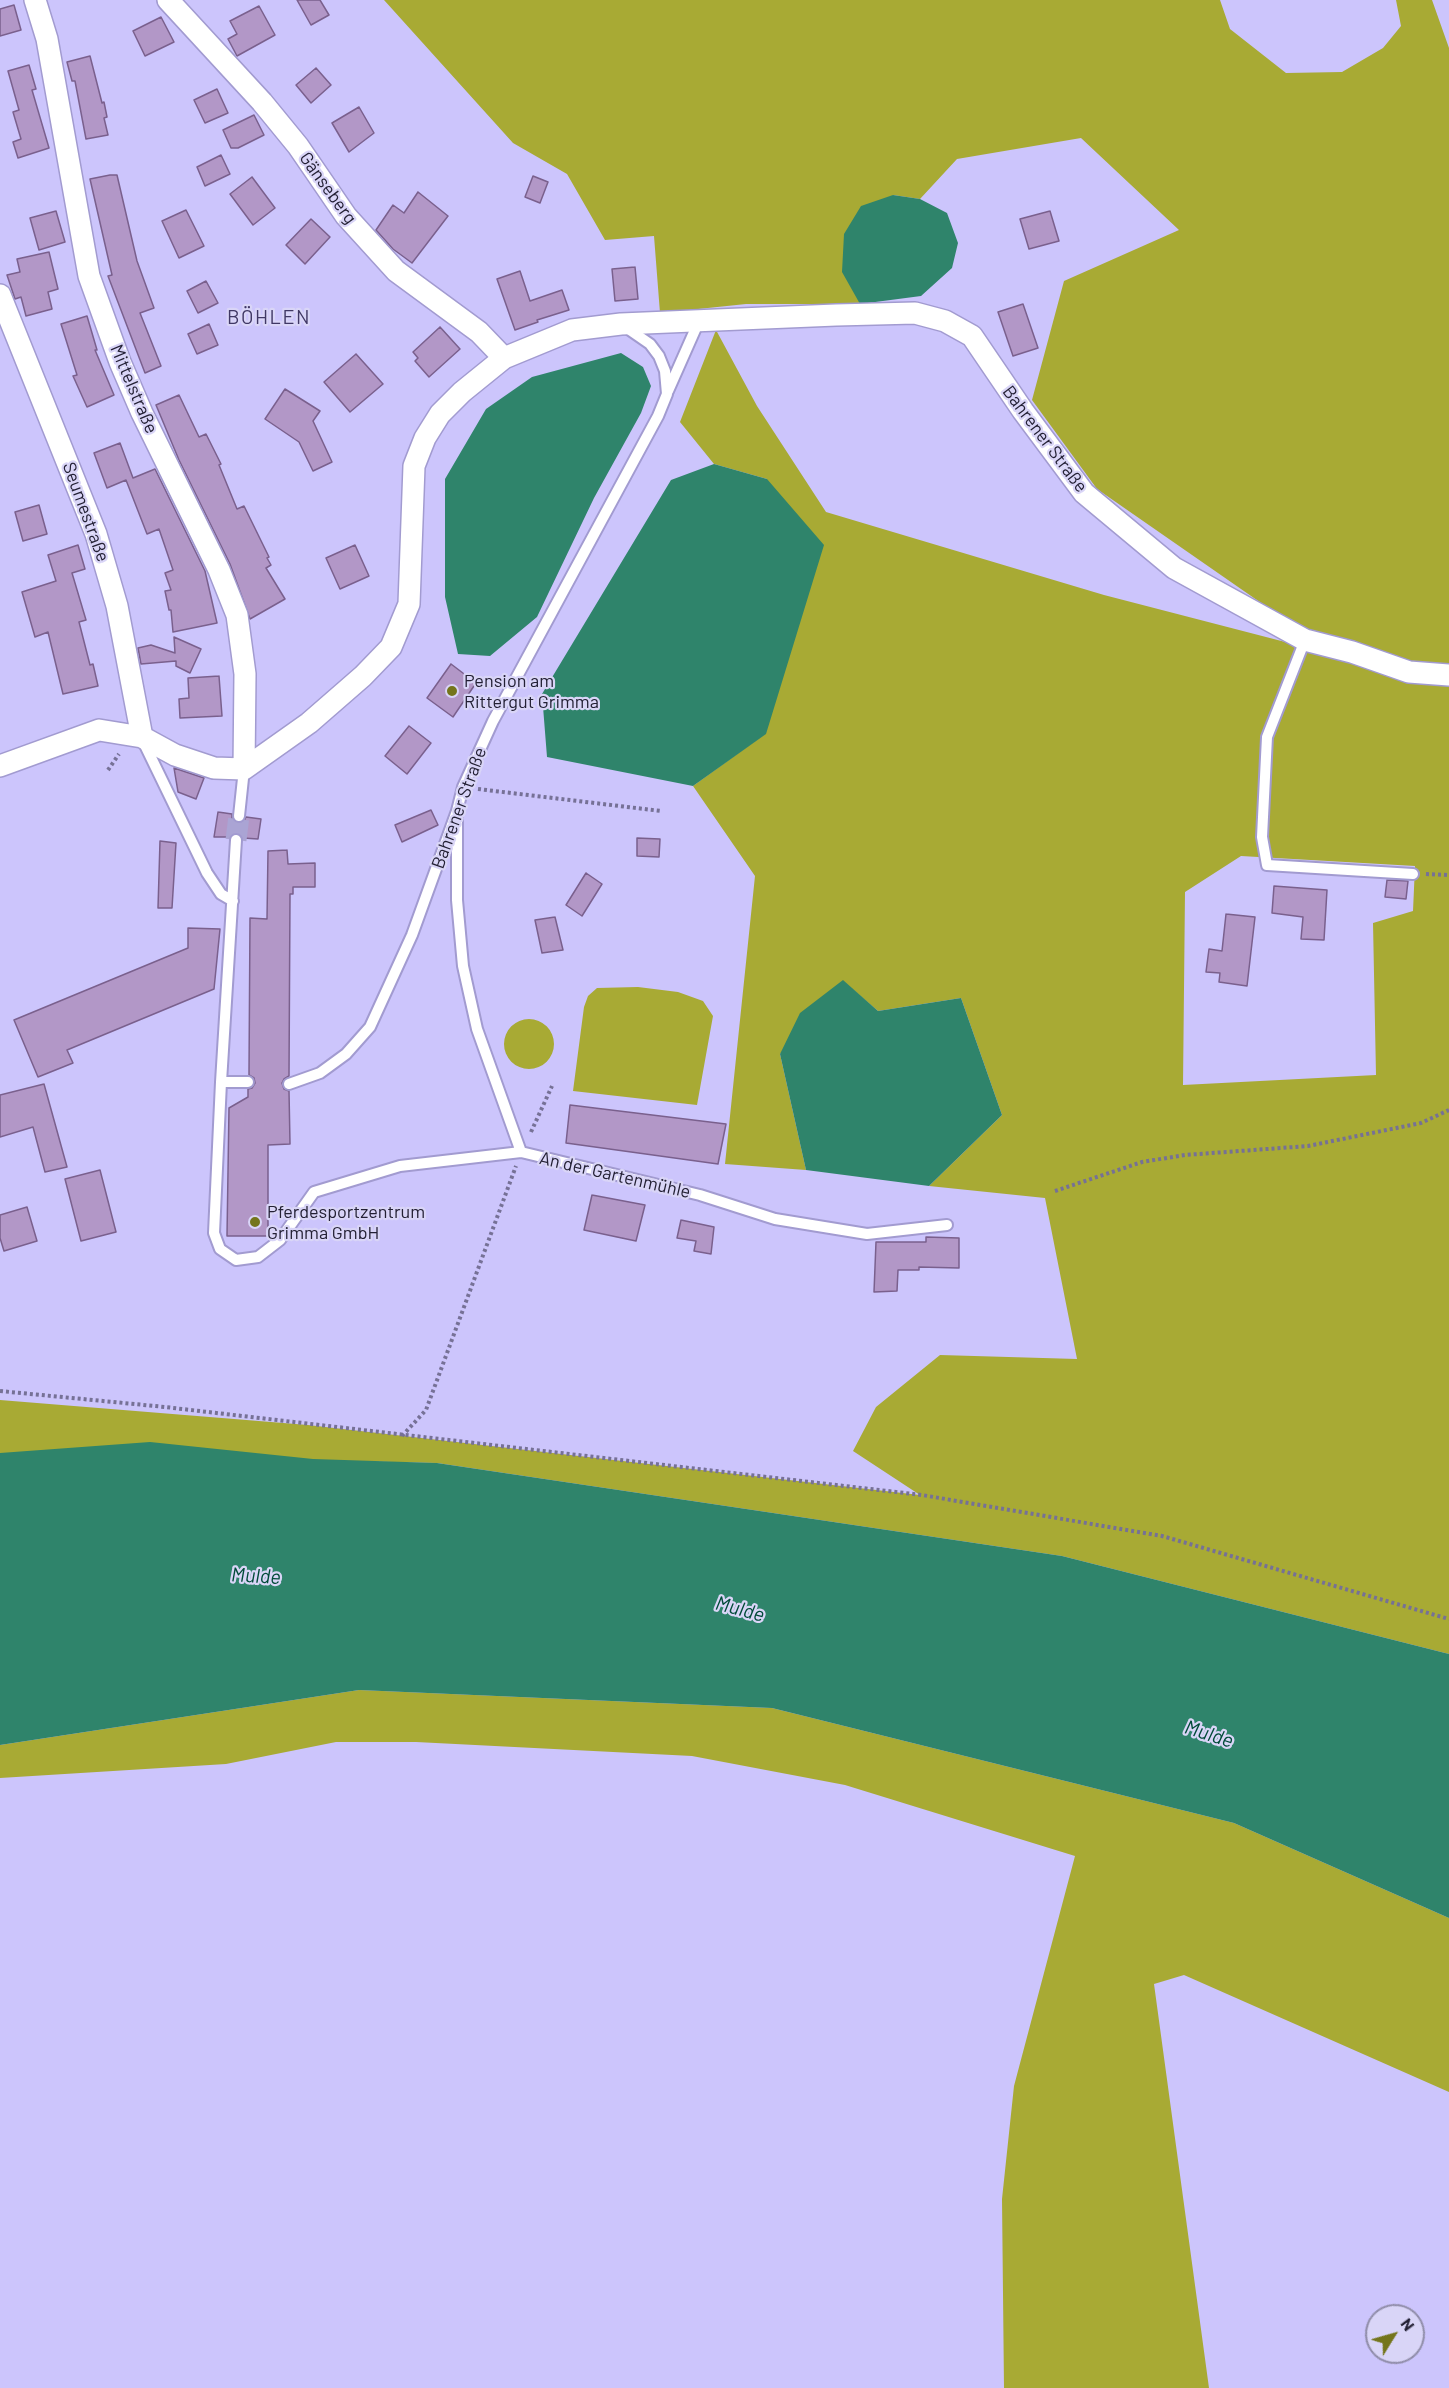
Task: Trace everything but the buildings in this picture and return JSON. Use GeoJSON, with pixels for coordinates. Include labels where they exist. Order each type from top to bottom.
{"type":"FeatureCollection","features":[{"type":"Feature","properties":{"kind":"street","name":"Mittelstraße"},"geometry":{"type":"LineString","coordinates":[[35,0],[47,39],[90,276],[120,362],[142,413],[219,570],[237,615],[245,674],[244,769]]}},
{"type":"Feature","properties":{"kind":"street","name":"Gänseberg"},"geometry":{"type":"LineString","coordinates":[[168,0],[262,102],[298,146],[346,216],[396,271],[479,332],[504,358]]}},
{"type":"Feature","properties":{"kind":"street","name":"Seumestraße"},"geometry":{"type":"LineString","coordinates":[[0,295],[96,534],[117,606],[142,737]]}},
{"type":"Feature","properties":{"kind":"street","name":"Bahrener Straße"},"geometry":{"type":"LineString","coordinates":[[244,769],[309,723],[363,676],[391,647],[409,604],[414,466],[425,438],[440,414],[462,392],[504,358],[572,330],[621,324],[915,313],[945,321],[972,336],[1023,411],[1084,493],[1174,568],[1305,640],[1353,652],[1409,672],[1449,675]]}},
{"type":"Feature","properties":{"kind":"street"},"geometry":{"type":"LineString","coordinates":[[0,766],[99,730],[142,737],[175,754],[214,768],[244,769]]}},
{"type":"Feature","properties":{"kind":"lane","name":"Bahrener Straße"},"geometry":{"type":"LineString","coordinates":[[289,1084],[320,1073],[346,1054],[370,1027],[412,935],[457,811],[463,787],[493,721],[658,416],[699,321]]}},
{"type":"Feature","properties":{"kind":"lane"},"geometry":{"type":"LineString","coordinates":[[621,324],[650,344],[659,356],[665,371],[667,394]]}},
{"type":"Feature","properties":{"kind":"lane"},"geometry":{"type":"LineString","coordinates":[[1305,640],[1267,737],[1262,837],[1267,865],[1413,874]]}},
{"type":"Feature","properties":{"kind":"lane"},"geometry":{"type":"LineString","coordinates":[[142,737],[207,873],[221,894],[233,901]]}},
{"type":"Feature","properties":{"kind":"lane"},"geometry":{"type":"LineString","coordinates":[[239,816],[244,769]]}},
{"type":"Feature","properties":{"kind":"lane","name":"An der Gartenmühle"},"geometry":{"type":"LineString","coordinates":[[457,811],[457,900],[463,966],[477,1029],[521,1152],[700,1195],[775,1219],[867,1234],[947,1225]]}},
{"type":"Feature","properties":{"kind":"lane"},"geometry":{"type":"LineString","coordinates":[[236,840],[214,1233],[220,1249],[236,1260],[258,1257],[280,1240],[314,1192],[400,1166],[521,1152]]}},
{"type":"Feature","properties":{"kind":"lane"},"geometry":{"type":"LineString","coordinates":[[221,1082],[248,1082]]}},
{"type":"Feature","properties":{"kind":"path"},"geometry":{"type":"LineString","coordinates":[[463,787],[661,811]]}},
{"type":"Feature","properties":{"kind":"path"},"geometry":{"type":"LineString","coordinates":[[1413,874],[1449,875]]}},
{"type":"Feature","properties":{"kind":"path"},"geometry":{"type":"LineString","coordinates":[[402,1436],[426,1410],[521,1152],[552,1086]]}},
{"type":"Feature","properties":{"kind":"path"},"geometry":{"type":"LineString","coordinates":[[1055,1191],[1142,1162],[1185,1155],[1308,1146],[1421,1123],[1449,1110]]}},
{"type":"Feature","properties":{"kind":"path"},"geometry":{"type":"LineString","coordinates":[[0,1390],[922,1495],[1162,1536],[1449,1619]]}},
{"type":"Feature","properties":{"kind":"shaded area"},"geometry":{"type":"Polygon","coordinates":[[[384,0],[1220,0],[1230,29],[1286,73],[1342,72],[1383,48],[1401,26],[1396,0],[1432,0],[1449,48],[1449,1654],[1062,1556],[437,1463],[0,1453],[0,1400],[308,1425],[920,1495],[853,1451],[876,1407],[940,1355],[1077,1359],[1045,1198],[929,1186],[1002,1115],[961,998],[878,1011],[843,981],[780,1054],[806,1170],[725,1164],[755,876],[693,786],[766,733],[767,479],[714,464],[680,422],[716,330],[757,406],[826,512],[1104,595],[1347,658],[1277,614],[1097,489],[1032,400],[1064,281],[1179,230],[1081,138],[957,159],[920,199],[893,195],[860,304],[746,304],[660,313],[654,236],[605,240],[567,174],[513,143],[384,0]],[[1241,856],[1185,892],[1183,1085],[1376,1075],[1373,923],[1413,911],[1415,866],[1241,856]]]}},
{"type":"Feature","properties":{"kind":"shaded area"},"geometry":{"type":"Polygon","coordinates":[[[638,987],[678,992],[703,1001],[713,1016],[697,1105],[573,1091],[584,1007],[588,996],[597,988],[638,987]]]}},
{"type":"Feature","properties":{"kind":"shaded area"},"geometry":{"type":"Polygon","coordinates":[[[524,1019],[534,1019],[547,1026],[554,1039],[554,1049],[547,1062],[534,1069],[524,1069],[515,1065],[508,1058],[504,1049],[504,1039],[508,1030],[515,1023],[524,1019]]]}},
{"type":"Feature","properties":{"kind":"shaded area"},"geometry":{"type":"Polygon","coordinates":[[[359,1690],[772,1708],[1234,1823],[1449,1918],[1449,2092],[1184,1975],[1154,1984],[1209,2388],[1004,2388],[1002,2199],[1014,2086],[1075,1856],[845,1785],[692,1756],[416,1742],[336,1742],[226,1764],[0,1778],[0,1745],[359,1690]]]}},
{"type":"Feature","properties":{"kind":"water"},"geometry":{"type":"Polygon","coordinates":[[[893,195],[920,199],[947,213],[958,243],[952,268],[921,296],[860,304],[842,272],[844,234],[861,206],[893,195]]]}},
{"type":"Feature","properties":{"kind":"water"},"geometry":{"type":"Polygon","coordinates":[[[621,353],[643,367],[651,386],[641,413],[594,498],[537,617],[490,656],[458,654],[445,597],[445,479],[486,409],[532,377],[621,353]]]}},
{"type":"Feature","properties":{"kind":"water"},"geometry":{"type":"Polygon","coordinates":[[[714,464],[767,479],[824,545],[766,734],[693,786],[547,757],[542,694],[671,480],[714,464]]]}},
{"type":"Feature","properties":{"kind":"water"},"geometry":{"type":"Polygon","coordinates":[[[843,980],[878,1011],[961,998],[1002,1115],[929,1186],[806,1170],[780,1054],[800,1013],[843,980]]]}},
{"type":"Feature","properties":{"kind":"water","name":"Mulde"},"geometry":{"type":"Polygon","coordinates":[[[150,1442],[313,1459],[437,1463],[1062,1556],[1449,1654],[1449,1918],[1234,1823],[772,1708],[359,1690],[0,1745],[0,1453],[150,1442]]]}},
{"type":"Feature","properties":{"kind":"tunnel"},"geometry":{"type":"LineString","coordinates":[[236,840],[239,816]]}},
{"type":"Feature","properties":{"kind":"place","name":"Pension am Rittergut Grimma"},"geometry":{"type":"Point","coordinates":[452,691]}},
{"type":"Feature","properties":{"kind":"place","name":"Pferdesportzentrum Grimma GmbH"},"geometry":{"type":"Point","coordinates":[255,1222]}},
{"type":"Feature","properties":{"kind":"district","name":"BÖHLEN"},"geometry":{"type":"Point","coordinates":[269,317]}}]}
